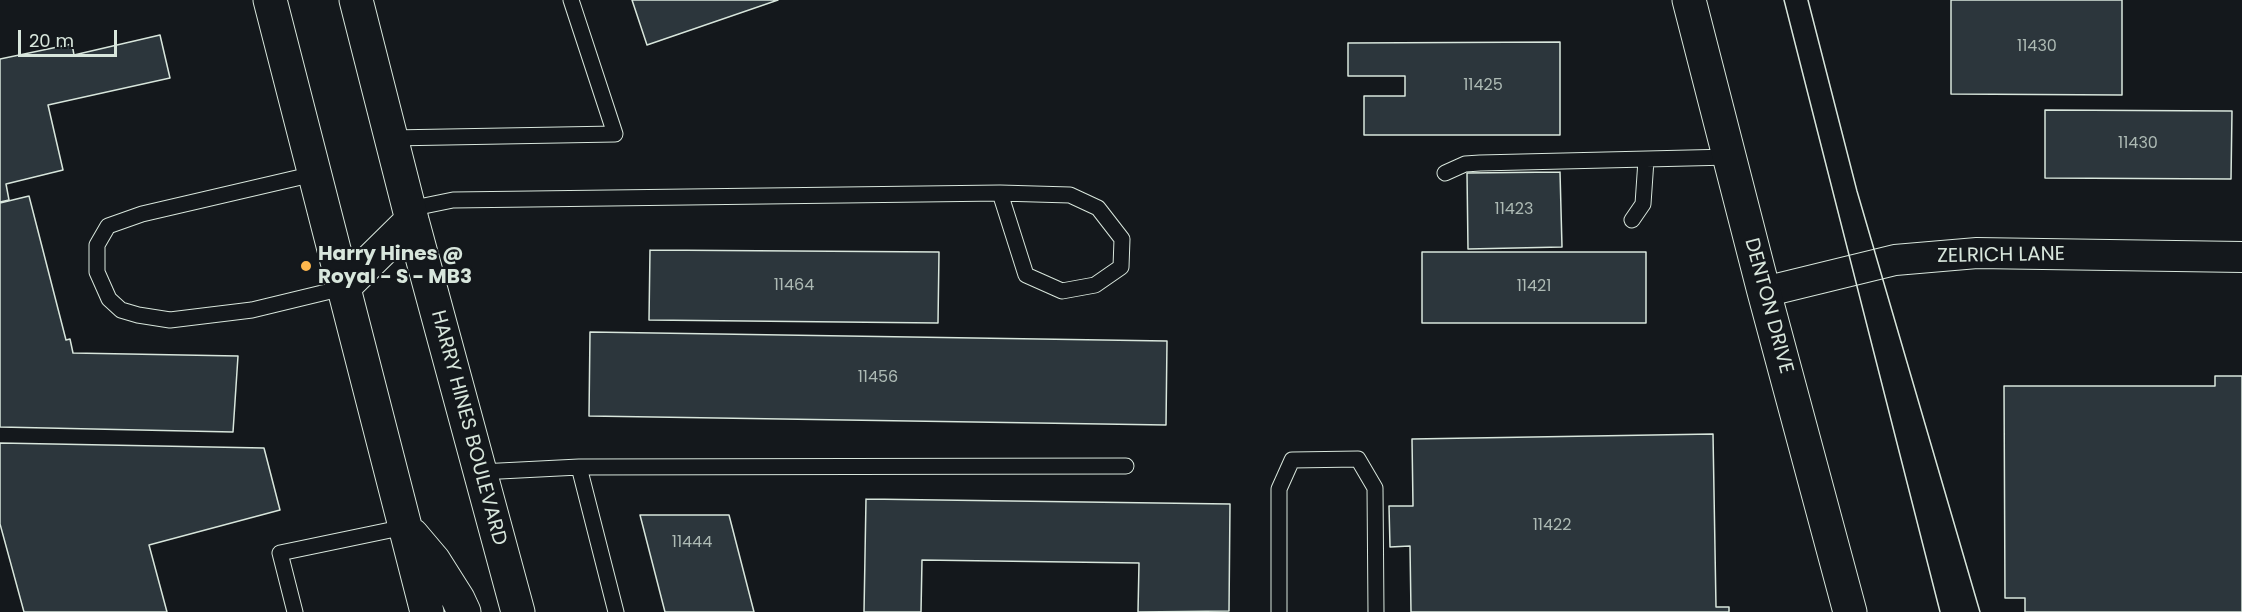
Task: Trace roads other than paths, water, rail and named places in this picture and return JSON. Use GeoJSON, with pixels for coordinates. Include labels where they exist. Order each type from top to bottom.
{"type":"FeatureCollection","features":[{"type":"Feature","properties":{"kind":"main road"},"geometry":{"type":"LineString","coordinates":[[270,0],[427,612]]}},
{"type":"Feature","properties":{"kind":"main road","name":"HARRY HINES BOULEVARD"},"geometry":{"type":"LineString","coordinates":[[356,0],[410,214],[518,612]]}},
{"type":"Feature","properties":{"kind":"main road","name":"DENTON DRIVE"},"geometry":{"type":"LineString","coordinates":[[1689,0],[1850,612]]}},
{"type":"Feature","properties":{"kind":"main road"},"geometry":{"type":"LineString","coordinates":[[343,288],[410,214]]}},
{"type":"Feature","properties":{"kind":"main road"},"geometry":{"type":"LineString","coordinates":[[405,527],[434,561],[459,599],[464,612]]}},
{"type":"Feature","properties":{"kind":"street","name":"ZELRICH LANE"},"geometry":{"type":"LineString","coordinates":[[1764,292],[1895,260],[1977,253],[2242,257]]}},
{"type":"Feature","properties":{"kind":"lane"},"geometry":{"type":"LineString","coordinates":[[391,138],[615,134],[571,0]]}},
{"type":"Feature","properties":{"kind":"lane"},"geometry":{"type":"LineString","coordinates":[[1445,173],[1465,164],[1480,163],[1730,157]]}},
{"type":"Feature","properties":{"kind":"lane"},"geometry":{"type":"LineString","coordinates":[[1632,220],[1643,204],[1646,160]]}},
{"type":"Feature","properties":{"kind":"lane"},"geometry":{"type":"LineString","coordinates":[[315,174],[142,214],[108,226],[97,244],[97,272],[109,299],[121,310],[170,320],[252,310],[343,288]]}},
{"type":"Feature","properties":{"kind":"lane"},"geometry":{"type":"LineString","coordinates":[[410,214],[453,200],[1000,193],[1070,195],[1098,208],[1122,239],[1121,267],[1095,285],[1062,291],[1026,275],[1000,193]]}},
{"type":"Feature","properties":{"kind":"lane"},"geometry":{"type":"LineString","coordinates":[[1279,612],[1279,489],[1293,460],[1358,459],[1375,488],[1376,612]]}},
{"type":"Feature","properties":{"kind":"lane"},"geometry":{"type":"LineString","coordinates":[[480,472],[579,467],[1126,466]]}},
{"type":"Feature","properties":{"kind":"lane"},"geometry":{"type":"LineString","coordinates":[[579,467],[616,612]]}},
{"type":"Feature","properties":{"kind":"lane"},"geometry":{"type":"LineString","coordinates":[[295,612],[280,553],[405,527]]}},
{"type":"Feature","properties":{"kind":"tram line"},"geometry":{"type":"LineString","coordinates":[[1784,0],[1940,612]]}},
{"type":"Feature","properties":{"kind":"tram line"},"geometry":{"type":"LineString","coordinates":[[1808,0],[1857,191],[1980,612]]}},
{"type":"Feature","properties":{"kind":"place","name":"Harry Hines @ Royal - S - MB3"},"geometry":{"type":"Point","coordinates":[306,266]}}]}
